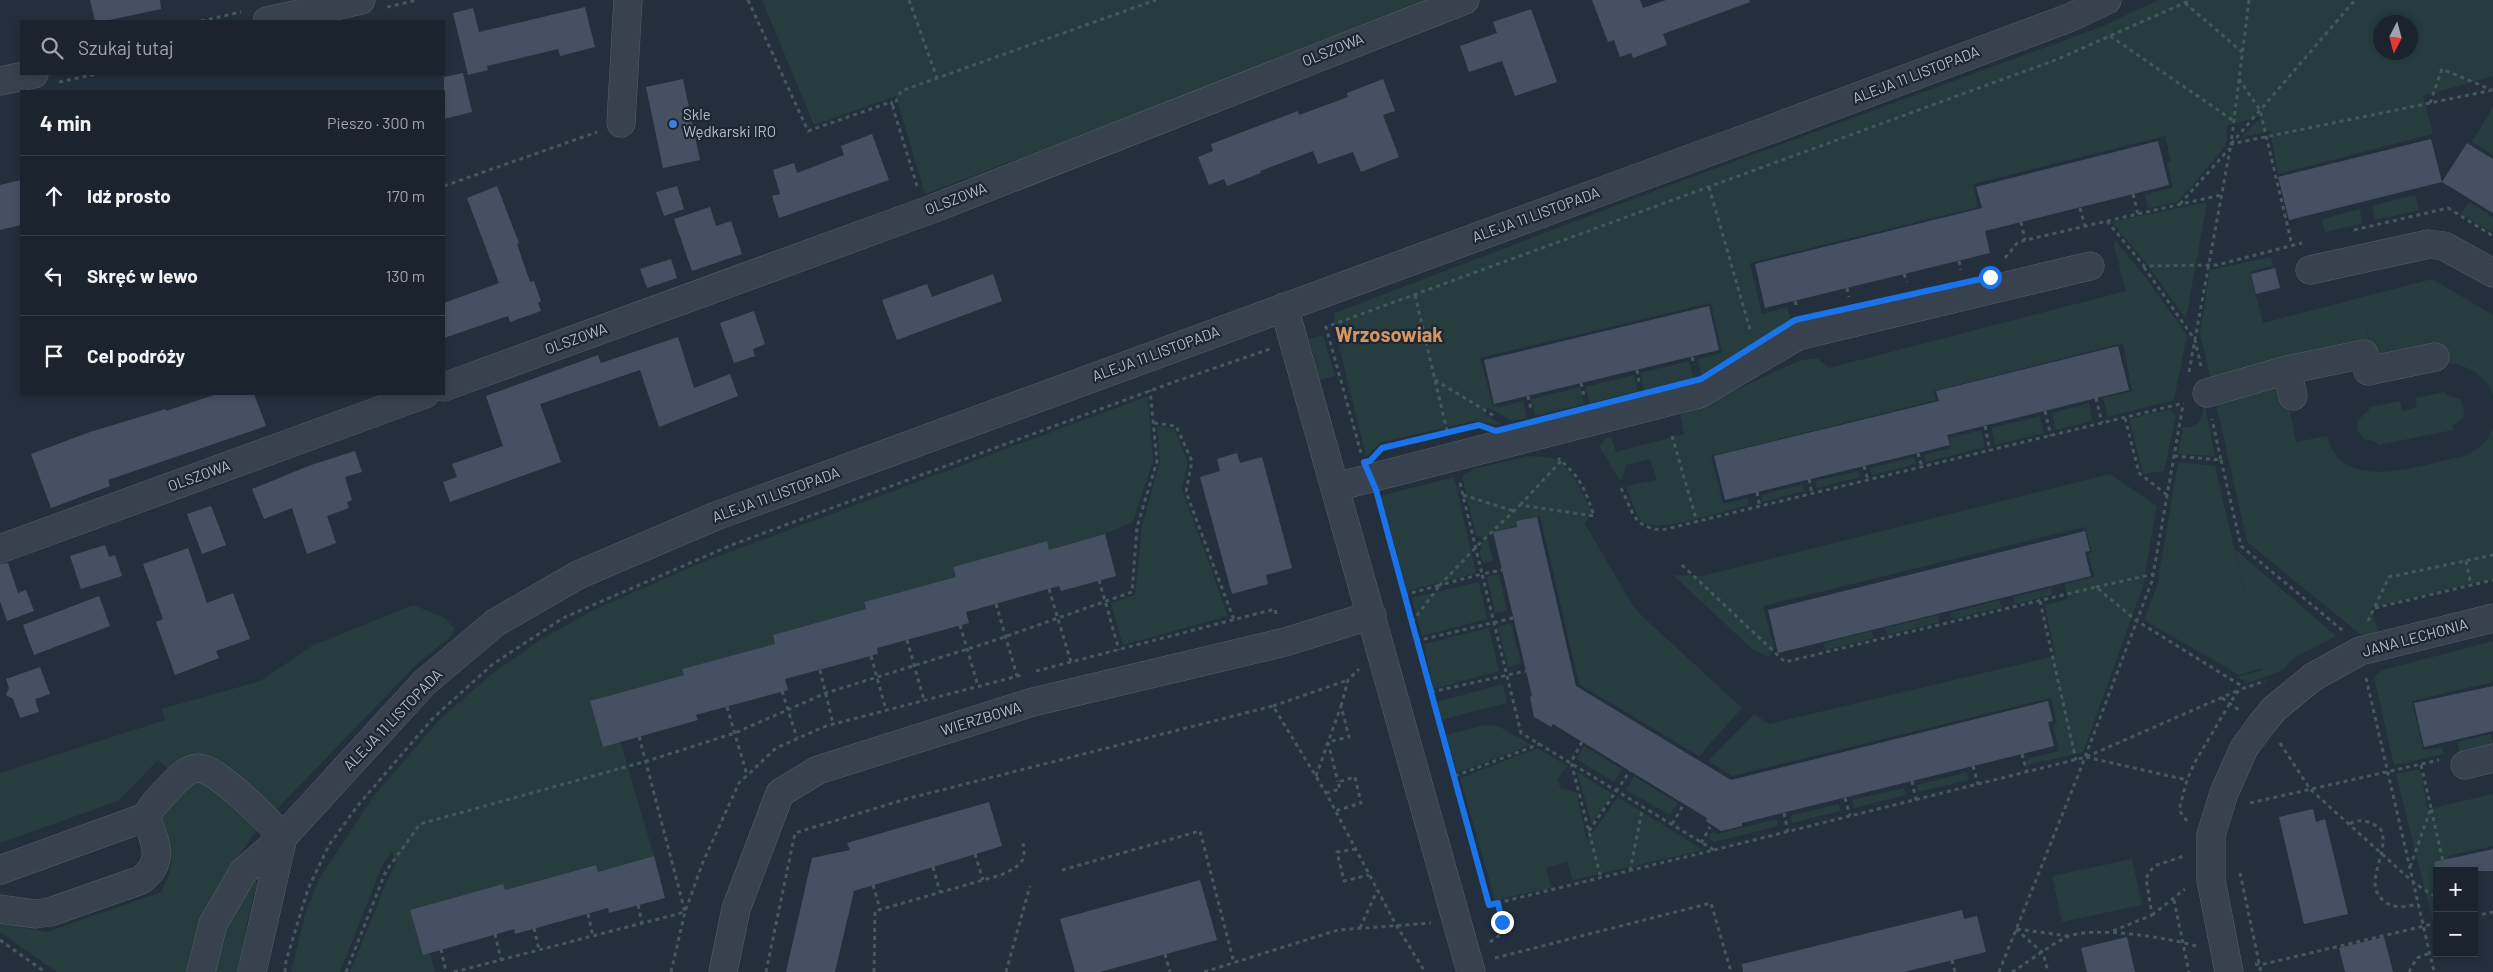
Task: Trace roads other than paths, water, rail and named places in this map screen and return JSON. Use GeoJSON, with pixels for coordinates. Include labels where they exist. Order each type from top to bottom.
{"type":"FeatureCollection","features":[{"type":"Feature","properties":{"kind":"street"},"geometry":{"type":"LineString","coordinates":[[271,20],[361,0]]}},
{"type":"Feature","properties":{"kind":"street"},"geometry":{"type":"LineString","coordinates":[[621,123],[628,0]]}},
{"type":"Feature","properties":{"kind":"street","name":"OLSZOWA"},"geometry":{"type":"LineString","coordinates":[[445,387],[926,212],[1465,0]]}},
{"type":"Feature","properties":{"kind":"street","name":"ALEJA 11 LISTOPADA"},"geometry":{"type":"LineString","coordinates":[[201,972],[213,924],[243,872],[284,837],[424,683],[495,623],[578,575],[716,516],[1775,128],[2066,9],[2107,0]]}},
{"type":"Feature","properties":{"kind":"street"},"geometry":{"type":"LineString","coordinates":[[0,82],[30,75]]}},
{"type":"Feature","properties":{"kind":"street"},"geometry":{"type":"LineString","coordinates":[[2310,270],[2429,244],[2444,246],[2493,273]]}},
{"type":"Feature","properties":{"kind":"street"},"geometry":{"type":"LineString","coordinates":[[1336,487],[1699,394],[1798,336],[2090,266]]}},
{"type":"Feature","properties":{"kind":"street"},"geometry":{"type":"LineString","coordinates":[[1284,307],[1471,972]]}},
{"type":"Feature","properties":{"kind":"street"},"geometry":{"type":"LineString","coordinates":[[2191,392],[2290,383],[2368,353],[2368,370],[2402,368],[2434,357]]}},
{"type":"Feature","properties":{"kind":"street","name":"OLSZOWA"},"geometry":{"type":"LineString","coordinates":[[0,549],[422,395]]}},
{"type":"Feature","properties":{"kind":"street","name":"WIERZBOWA"},"geometry":{"type":"LineString","coordinates":[[722,972],[736,909],[780,793],[818,770],[1033,702],[1285,642],[1372,615]]}},
{"type":"Feature","properties":{"kind":"street","name":"JANA LECHONIA"},"geometry":{"type":"LineString","coordinates":[[2228,964],[2211,880],[2211,835],[2224,792],[2244,748],[2261,725],[2274,709],[2355,644],[2493,618]]}},
{"type":"Feature","properties":{"kind":"street"},"geometry":{"type":"LineString","coordinates":[[2456,762],[2493,758]]}},
{"type":"Feature","properties":{"kind":"street"},"geometry":{"type":"LineString","coordinates":[[0,909],[27,914],[50,912],[141,880],[150,873],[157,854],[146,817],[150,808],[177,779],[187,771],[197,768],[205,768],[248,801],[284,837]]}},
{"type":"Feature","properties":{"kind":"street"},"geometry":{"type":"LineString","coordinates":[[0,870],[146,817]]}},
{"type":"Feature","properties":{"kind":"street","name":"ALEJA 11 LISTOPADA"},"geometry":{"type":"LineString","coordinates":[[252,972],[284,837]]}},
{"type":"Feature","properties":{"kind":"place","name":"Skle Wędkarski IRO"},"geometry":{"type":"Point","coordinates":[673,124]}},
{"type":"Feature","properties":{"kind":"district","name":"Wrzosowiak"},"geometry":{"type":"Point","coordinates":[1389,335]}}]}
